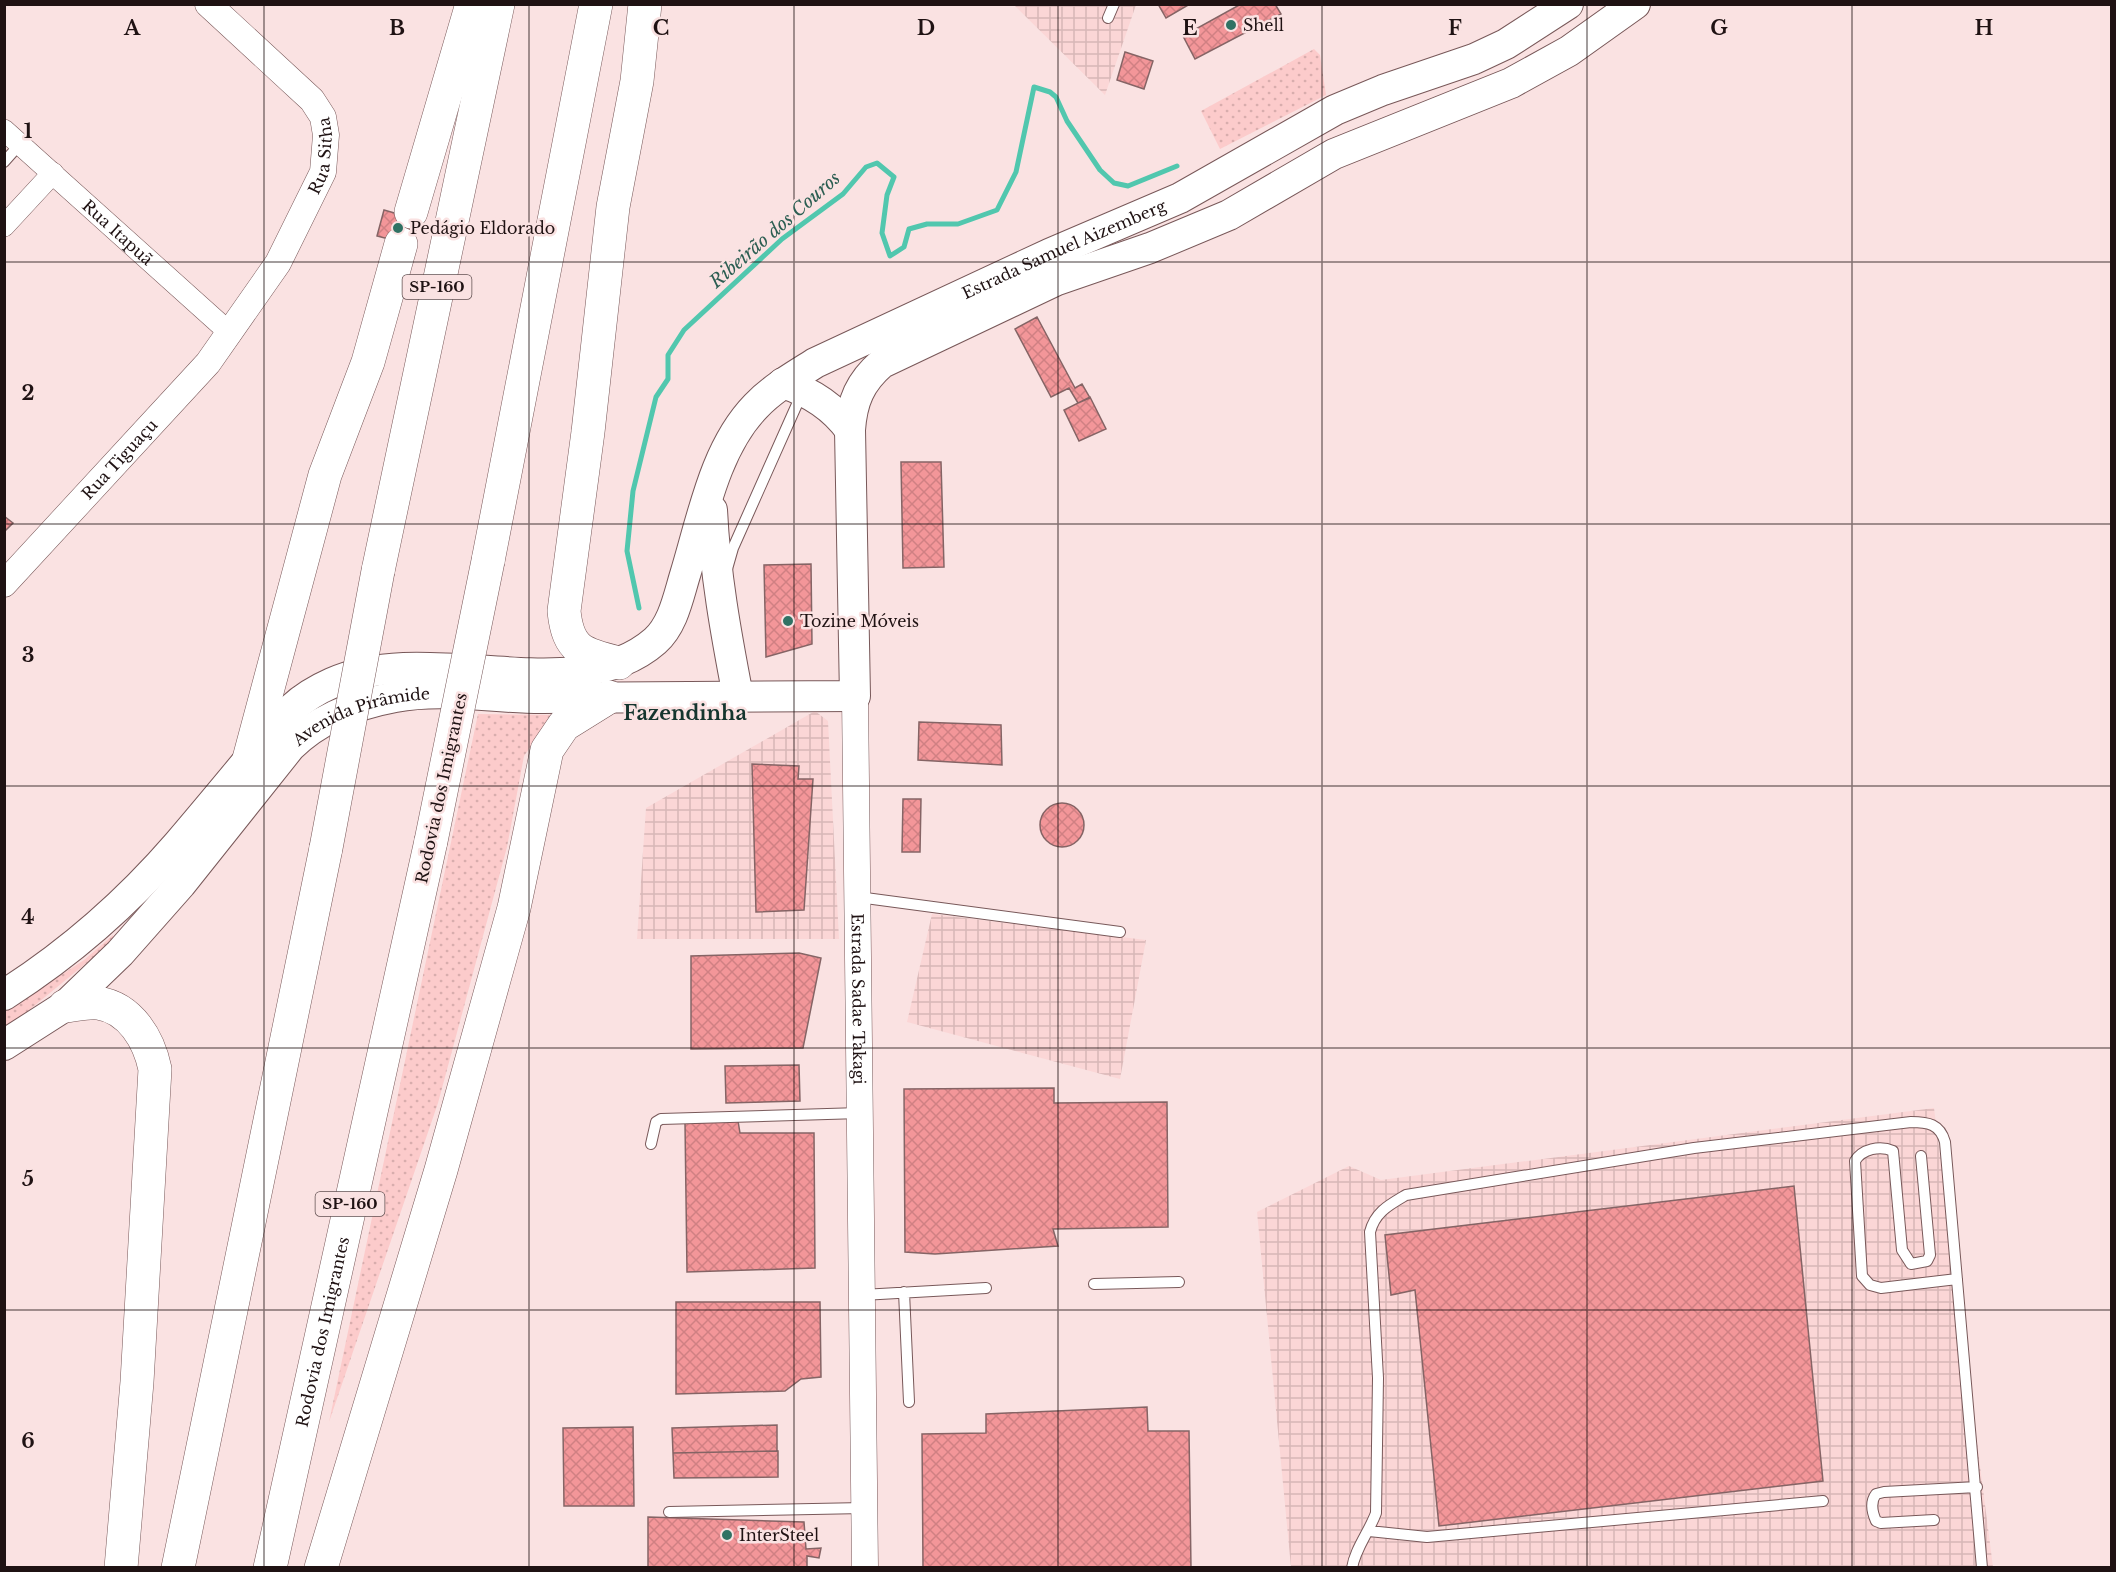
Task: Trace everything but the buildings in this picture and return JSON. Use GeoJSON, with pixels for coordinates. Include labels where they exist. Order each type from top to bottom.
{"type":"FeatureCollection","features":[{"type":"Feature","properties":{"kind":"highway"},"geometry":{"type":"LineString","coordinates":[[411,212],[472,4]]}},
{"type":"Feature","properties":{"kind":"highway","name":"SP-160"},"geometry":{"type":"LineString","coordinates":[[178,1568],[326,848],[378,571],[498,4]]}},
{"type":"Feature","properties":{"kind":"highway","name":"Rodovia dos Imigrantes"},"geometry":{"type":"LineString","coordinates":[[270,1568],[431,841],[596,4]]}},
{"type":"Feature","properties":{"kind":"highway"},"geometry":{"type":"LineString","coordinates":[[619,663],[590,656],[577,648],[566,627],[564,611],[588,432],[613,207],[637,81],[645,4]]}},
{"type":"Feature","properties":{"kind":"highway"},"geometry":{"type":"LineString","coordinates":[[249,759],[325,474],[368,362],[401,244]]}},
{"type":"Feature","properties":{"kind":"highway"},"geometry":{"type":"LineString","coordinates":[[321,1568],[441,1170],[511,919],[547,750],[564,725],[609,697]]}},
{"type":"Feature","properties":{"kind":"highway"},"geometry":{"type":"LineString","coordinates":[[65,1006],[97,1003],[114,1009],[140,1029],[151,1049],[155,1069],[137,1382],[121,1568]]}},
{"type":"Feature","properties":{"kind":"main road","name":"Estrada Samuel Aizemberg"},"geometry":{"type":"LineString","coordinates":[[675,605],[711,492],[739,427],[755,406],[793,387],[815,363],[1067,246],[1180,198],[1335,110],[1383,90],[1474,59],[1506,44],[1568,4]]}},
{"type":"Feature","properties":{"kind":"main road","name":"Estrada Samuel Aizemberg"},"geometry":{"type":"LineString","coordinates":[[850,430],[858,389],[869,374],[882,363],[1057,280],[1150,248],[1228,215],[1334,154],[1511,83],[1569,51],[1635,4]]}},
{"type":"Feature","properties":{"kind":"main road"},"geometry":{"type":"LineString","coordinates":[[793,387],[837,413],[850,430]]}},
{"type":"Feature","properties":{"kind":"main road","name":"Estrada Sadae Takagi"},"geometry":{"type":"LineString","coordinates":[[850,430],[855,696]]}},
{"type":"Feature","properties":{"kind":"main road"},"geometry":{"type":"LineString","coordinates":[[711,492],[720,601],[738,696]]}},
{"type":"Feature","properties":{"kind":"main road","name":"Avenida Pirâmide"},"geometry":{"type":"LineString","coordinates":[[4,996],[66,954],[131,896],[249,759],[281,718],[297,703],[336,681],[368,672],[435,666],[559,672],[600,668],[619,663],[656,640],[664,631],[675,605]]}},
{"type":"Feature","properties":{"kind":"main road","name":"Avenida Pirâmide"},"geometry":{"type":"LineString","coordinates":[[4,1045],[65,1006],[120,953],[181,884],[291,747],[302,735],[334,716],[394,697],[420,694],[504,697],[855,696]]}},
{"type":"Feature","properties":{"kind":"street","name":"Rua Sitha"},"geometry":{"type":"LineString","coordinates":[[208,4],[312,100],[323,117],[326,135],[323,172],[319,184],[278,263],[231,334]]}},
{"type":"Feature","properties":{"kind":"street","name":"Rua Itapuã"},"geometry":{"type":"LineString","coordinates":[[12,137],[231,334]]}},
{"type":"Feature","properties":{"kind":"street"},"geometry":{"type":"LineString","coordinates":[[4,226],[53,173]]}},
{"type":"Feature","properties":{"kind":"street","name":"Rua Tiguaçu"},"geometry":{"type":"LineString","coordinates":[[4,584],[208,363],[231,334]]}},
{"type":"Feature","properties":{"kind":"street","name":"Estrada Sadae Takagi"},"geometry":{"type":"LineString","coordinates":[[855,696],[865,1568]]}},
{"type":"Feature","properties":{"kind":"lane"},"geometry":{"type":"LineString","coordinates":[[1108,18],[1114,4]]}},
{"type":"Feature","properties":{"kind":"lane"},"geometry":{"type":"LineString","coordinates":[[4,162],[12,137]]}},
{"type":"Feature","properties":{"kind":"lane"},"geometry":{"type":"LineString","coordinates":[[720,601],[733,548],[793,387]]}},
{"type":"Feature","properties":{"kind":"lane"},"geometry":{"type":"LineString","coordinates":[[857,897],[1120,932]]}},
{"type":"Feature","properties":{"kind":"lane"},"geometry":{"type":"LineString","coordinates":[[651,1144],[656,1122],[661,1119],[860,1113]]}},
{"type":"Feature","properties":{"kind":"lane"},"geometry":{"type":"LineString","coordinates":[[1352,1568],[1354,1558],[1376,1513],[1378,1378],[1370,1232],[1373,1220],[1385,1207],[1406,1195],[1694,1148],[1924,1122],[1934,1125],[1942,1133],[1945,1142],[1977,1486],[1982,1568]]}},
{"type":"Feature","properties":{"kind":"lane"},"geometry":{"type":"LineString","coordinates":[[1921,1156],[1930,1246],[1927,1261],[1918,1264],[1911,1264],[1902,1250],[1893,1151],[1887,1148],[1870,1150],[1859,1154],[1855,1161],[1862,1276],[1870,1285],[1881,1288],[1957,1279]]}},
{"type":"Feature","properties":{"kind":"lane"},"geometry":{"type":"LineString","coordinates":[[1094,1284],[1179,1282]]}},
{"type":"Feature","properties":{"kind":"lane"},"geometry":{"type":"LineString","coordinates":[[862,1295],[986,1288]]}},
{"type":"Feature","properties":{"kind":"lane"},"geometry":{"type":"LineString","coordinates":[[904,1292],[909,1402]]}},
{"type":"Feature","properties":{"kind":"lane"},"geometry":{"type":"LineString","coordinates":[[1934,1520],[1881,1523],[1876,1521],[1872,1512],[1873,1498],[1876,1494],[1884,1492],[1977,1486]]}},
{"type":"Feature","properties":{"kind":"lane"},"geometry":{"type":"LineString","coordinates":[[1369,1531],[1427,1537],[1823,1501]]}},
{"type":"Feature","properties":{"kind":"lane"},"geometry":{"type":"LineString","coordinates":[[669,1512],[865,1508]]}},
{"type":"Feature","properties":{"kind":"shaded area"},"geometry":{"type":"Polygon","coordinates":[[[1014,5],[1136,5],[1105,95],[1014,5]]]}},
{"type":"Feature","properties":{"kind":"shaded area"},"geometry":{"type":"Polygon","coordinates":[[[1314,49],[1320,55],[1326,95],[1220,149],[1201,111],[1314,49]]]}},
{"type":"Feature","properties":{"kind":"shaded area"},"geometry":{"type":"Polygon","coordinates":[[[815,711],[828,721],[839,939],[637,939],[646,808],[815,711]]]}},
{"type":"Feature","properties":{"kind":"shaded area"},"geometry":{"type":"Polygon","coordinates":[[[478,714],[553,715],[524,756],[507,847],[438,1103],[329,1422],[478,714]]]}},
{"type":"Feature","properties":{"kind":"shaded area"},"geometry":{"type":"Polygon","coordinates":[[[932,914],[1146,940],[1120,1079],[907,1022],[932,914]]]}},
{"type":"Feature","properties":{"kind":"shaded area"},"geometry":{"type":"Polygon","coordinates":[[[113,935],[113,941],[5,1030],[5,1012],[84,960],[113,935]]]}},
{"type":"Feature","properties":{"kind":"shaded area"},"geometry":{"type":"Polygon","coordinates":[[[1934,1108],[1993,1567],[1291,1567],[1257,1212],[1349,1166],[1381,1180],[1934,1108]]]}},
{"type":"Feature","properties":{"kind":"waterway","name":"Ribeirão dos Couros"},"geometry":{"type":"LineString","coordinates":[[639,608],[627,551],[633,491],[656,397],[668,379],[668,355],[684,330],[782,239],[843,194],[866,167],[877,163],[894,177],[887,195],[882,233],[890,256],[904,247],[909,229],[927,224],[958,224],[997,210],[1016,172],[1034,87],[1050,92],[1056,97],[1067,121],[1100,170],[1114,183],[1128,186],[1177,166]]}},
{"type":"Feature","properties":{"kind":"place","name":"Shell"},"geometry":{"type":"Point","coordinates":[1231,25]}},
{"type":"Feature","properties":{"kind":"place","name":"Pedágio Eldorado"},"geometry":{"type":"Point","coordinates":[398,228]}},
{"type":"Feature","properties":{"kind":"place","name":"Tozine Móveis"},"geometry":{"type":"Point","coordinates":[788,621]}},
{"type":"Feature","properties":{"kind":"place","name":"InterSteel"},"geometry":{"type":"Point","coordinates":[727,1535]}},
{"type":"Feature","properties":{"kind":"district","name":"Fazendinha"},"geometry":{"type":"Point","coordinates":[685,713]}}]}
